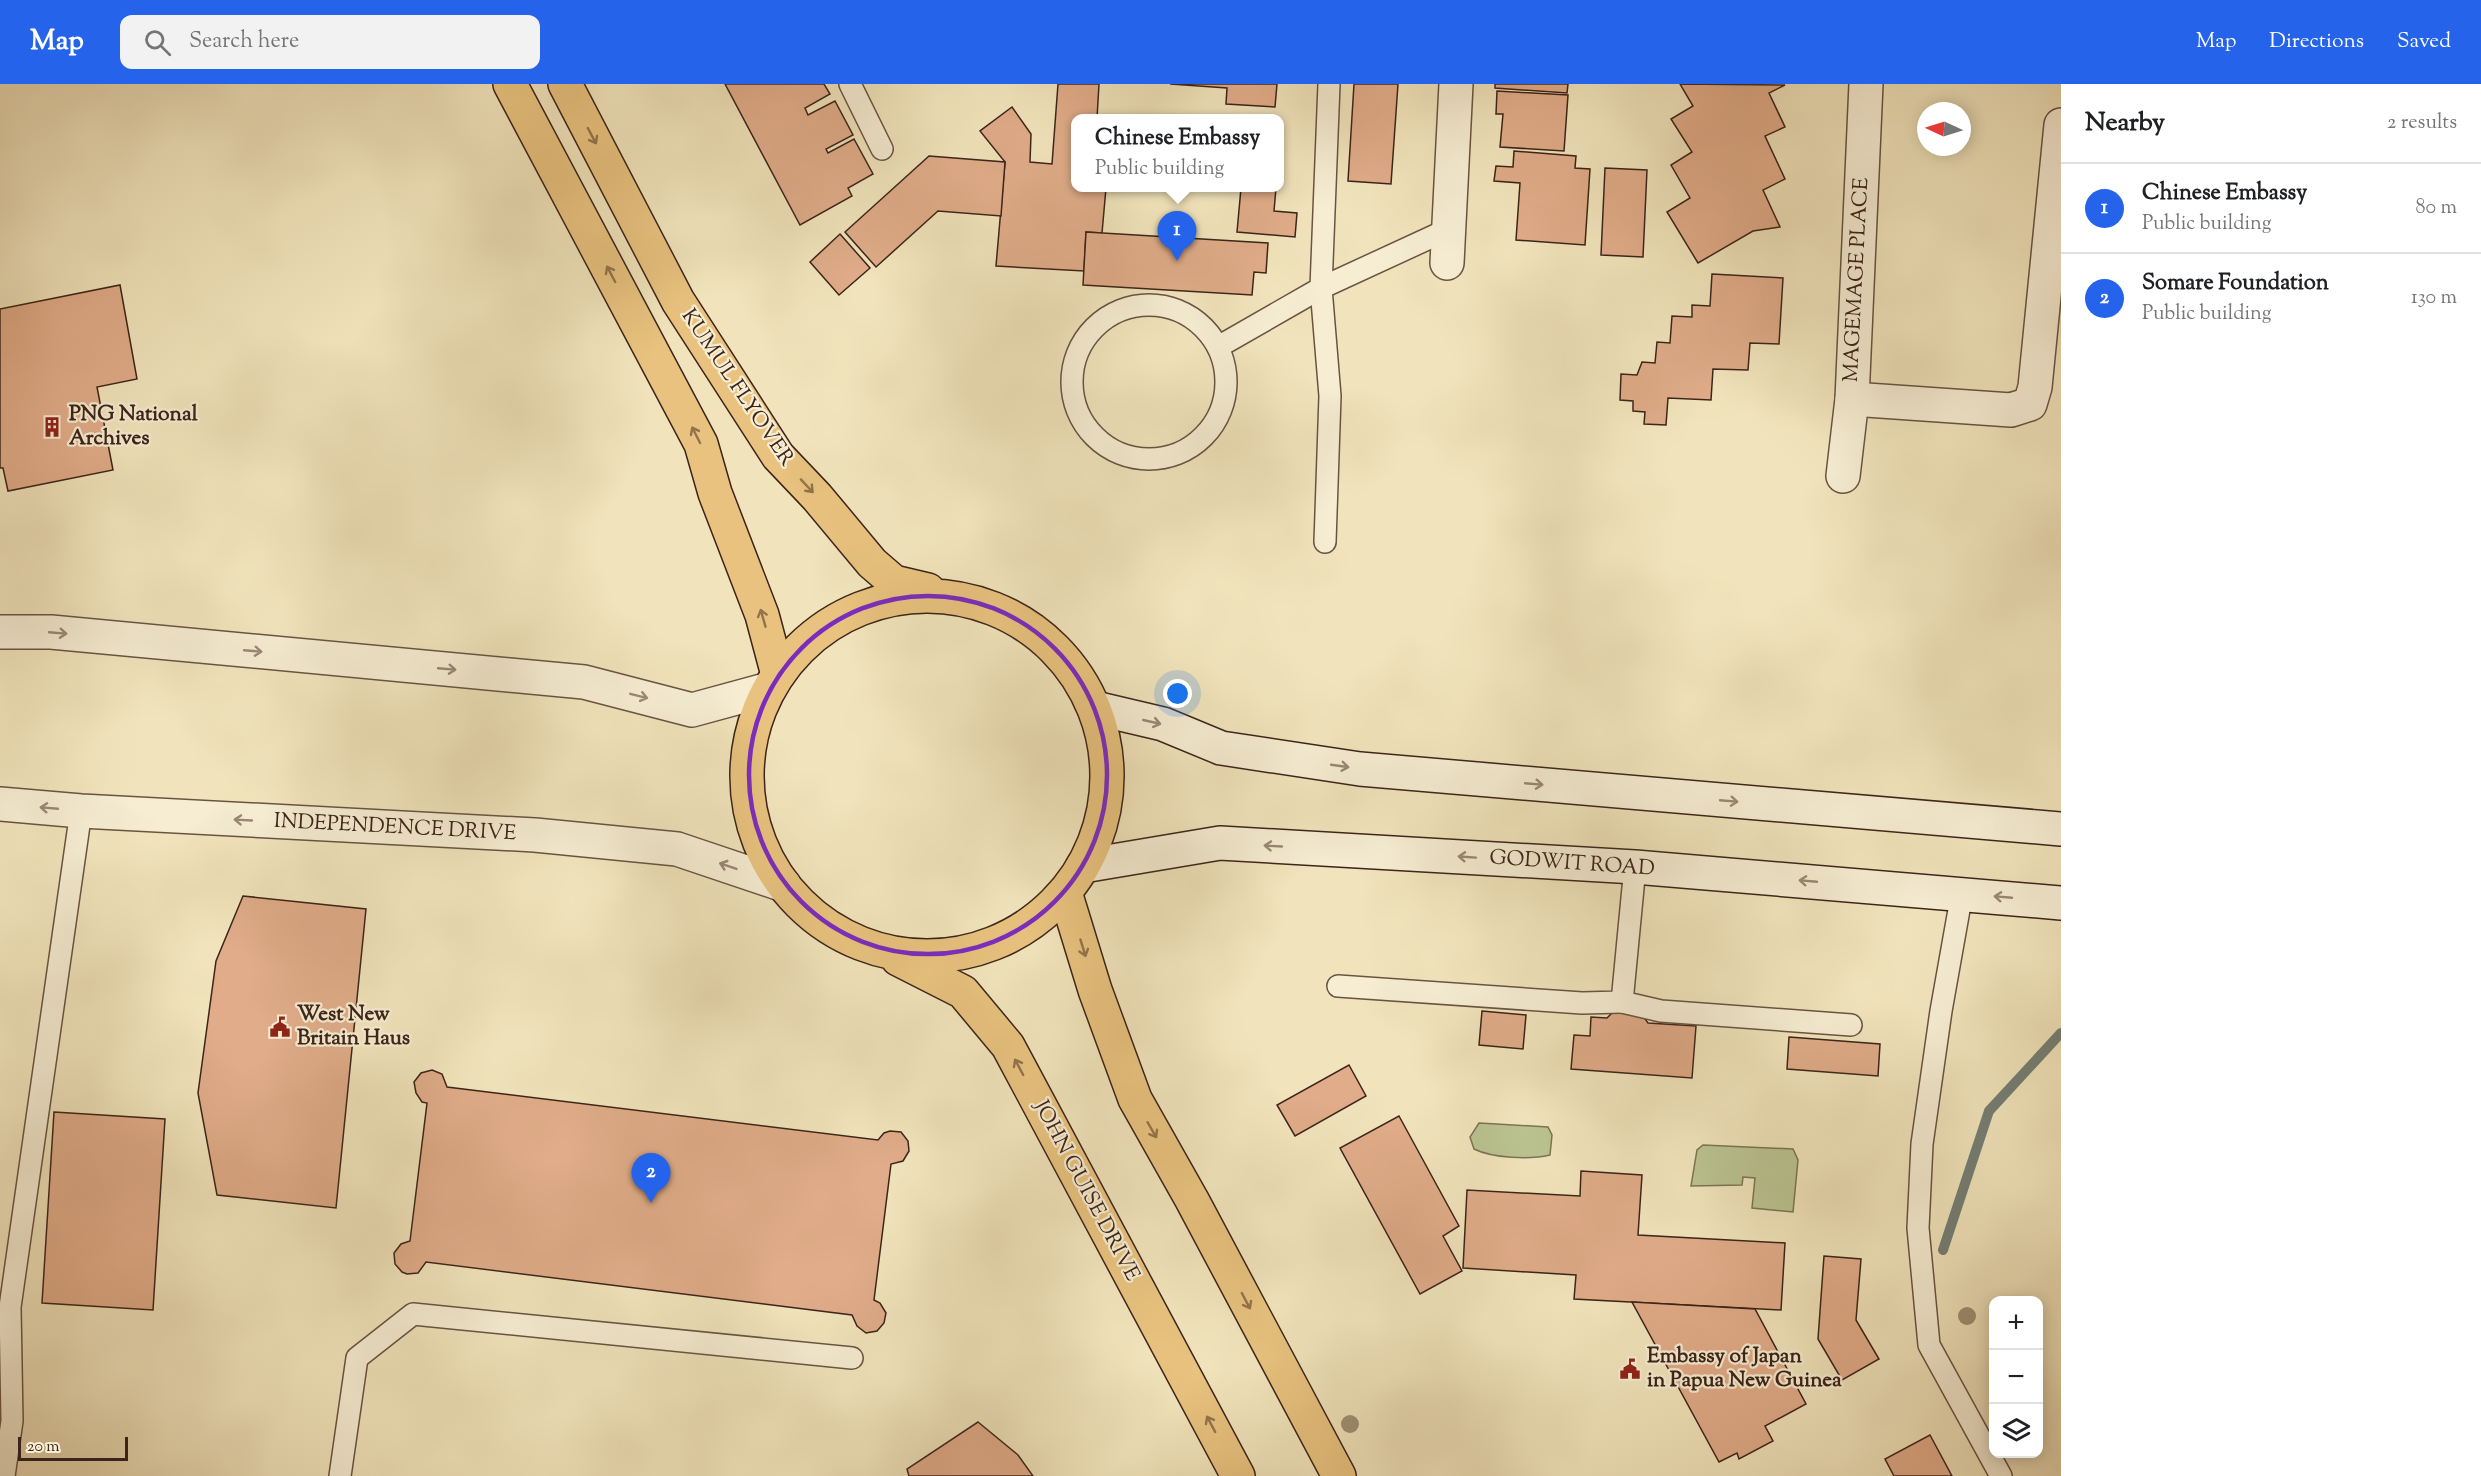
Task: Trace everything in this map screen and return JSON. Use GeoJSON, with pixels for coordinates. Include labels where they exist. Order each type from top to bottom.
{"type":"FeatureCollection","features":[{"type":"Feature","properties":{"kind":"highway"},"geometry":{"type":"LineString","coordinates":[[510,84],[701,444],[716,493],[762,615],[774,682]]}},
{"type":"Feature","properties":{"kind":"highway","name":"KUMUL FLYOVER"},"geometry":{"type":"LineString","coordinates":[[565,84],[678,300],[778,456],[817,497],[872,563],[894,582],[991,606]]}},
{"type":"Feature","properties":{"kind":"highway"},"geometry":{"type":"LineString","coordinates":[[944,595],[991,606],[1024,622],[1053,646],[1077,675],[1095,708],[1106,754],[1106,801],[1074,879],[1028,926],[983,948],[934,957],[884,952],[855,942],[828,927],[804,908],[784,885],[759,840],[748,789],[751,738],[774,682],[809,639],[850,612],[896,597],[944,595]]}},
{"type":"Feature","properties":{"kind":"highway"},"geometry":{"type":"LineString","coordinates":[[1074,879],[1095,990],[1135,1099],[1192,1200],[1339,1476]]}},
{"type":"Feature","properties":{"kind":"highway","name":"JOHN GUISE DRIVE"},"geometry":{"type":"LineString","coordinates":[[884,952],[963,992],[1008,1046],[1238,1476]]}},
{"type":"Feature","properties":{"kind":"street"},"geometry":{"type":"LineString","coordinates":[[1447,263],[1456,84]]}},
{"type":"Feature","properties":{"kind":"street","name":"MAGEMAGE PLACE"},"geometry":{"type":"LineString","coordinates":[[1843,476],[1852,399],[1866,84]]}},
{"type":"Feature","properties":{"kind":"street"},"geometry":{"type":"LineString","coordinates":[[1852,399],[2011,410],[2030,404],[2035,387],[2061,125]]}},
{"type":"Feature","properties":{"kind":"street"},"geometry":{"type":"LineString","coordinates":[[0,632],[51,632],[584,682],[692,710],[774,682]]}},
{"type":"Feature","properties":{"kind":"street"},"geometry":{"type":"LineString","coordinates":[[1095,708],[1163,724],[1221,748],[1360,769],[2061,829]]}},
{"type":"Feature","properties":{"kind":"street","name":"INDEPENDENCE DRIVE"},"geometry":{"type":"LineString","coordinates":[[0,804],[81,812],[535,835],[676,849],[784,885]]}},
{"type":"Feature","properties":{"kind":"street","name":"GODWIT ROAD"},"geometry":{"type":"LineString","coordinates":[[1074,879],[1220,843],[1635,867],[2061,903]]}},
{"type":"Feature","properties":{"kind":"lane"},"geometry":{"type":"LineString","coordinates":[[850,84],[882,150]]}},
{"type":"Feature","properties":{"kind":"lane"},"geometry":{"type":"LineString","coordinates":[[1325,542],[1330,396],[1321,288],[1329,84]]}},
{"type":"Feature","properties":{"kind":"lane"},"geometry":{"type":"LineString","coordinates":[[1218,347],[1321,288],[1449,229]]}},
{"type":"Feature","properties":{"kind":"lane"},"geometry":{"type":"LineString","coordinates":[[1154,304],[1180,310],[1202,325],[1218,347],[1226,373],[1224,398],[1216,420],[1201,439],[1180,453],[1157,459],[1132,458],[1110,449],[1091,434],[1078,413],[1071,390],[1074,363],[1085,338],[1103,319],[1127,307],[1154,304]]}},
{"type":"Feature","properties":{"kind":"lane"},"geometry":{"type":"LineString","coordinates":[[4,1476],[12,1421],[10,1307],[81,812]]}},
{"type":"Feature","properties":{"kind":"lane"},"geometry":{"type":"LineString","coordinates":[[1622,1002],[1635,867]]}},
{"type":"Feature","properties":{"kind":"lane"},"geometry":{"type":"LineString","coordinates":[[1962,893],[1941,1011],[1922,1144],[1918,1228],[1929,1345],[2001,1476]]}},
{"type":"Feature","properties":{"kind":"lane"},"geometry":{"type":"LineString","coordinates":[[1338,986],[1582,1003],[1622,1002],[1661,1011],[1851,1025]]}},
{"type":"Feature","properties":{"kind":"lane"},"geometry":{"type":"LineString","coordinates":[[340,1476],[357,1358],[413,1314],[852,1358]]}},
{"type":"Feature","properties":{"kind":"highlighted area"},"geometry":{"type":"Polygon","coordinates":[[[944,595],[991,606],[1024,623],[1053,646],[1077,675],[1095,708],[1106,754],[1106,801],[1083,866],[1065,892],[1028,926],[983,948],[934,957],[884,952],[828,927],[784,885],[759,839],[748,789],[751,738],[778,675],[809,639],[850,612],[896,597],[944,595]]]}},
{"type":"Feature","properties":{"kind":"green space"},"geometry":{"type":"Polygon","coordinates":[[[1479,1123],[1548,1127],[1552,1135],[1550,1155],[1511,1157],[1474,1149],[1470,1137],[1479,1123]]]}},
{"type":"Feature","properties":{"kind":"green space"},"geometry":{"type":"Polygon","coordinates":[[[1703,1145],[1793,1149],[1798,1160],[1793,1212],[1752,1208],[1755,1178],[1743,1177],[1742,1185],[1691,1186],[1697,1150],[1703,1145]]]}},
{"type":"Feature","properties":{"kind":"building"},"geometry":{"type":"Polygon","coordinates":[[[725,84],[824,84],[830,94],[805,108],[808,115],[835,101],[853,135],[826,149],[828,153],[854,139],[873,174],[848,188],[852,196],[800,225],[725,84]]]}},
{"type":"Feature","properties":{"kind":"building"},"geometry":{"type":"Polygon","coordinates":[[[1058,84],[1099,84],[1097,114],[1071,114],[1071,192],[1106,192],[1102,233],[1086,232],[1084,271],[996,266],[1005,162],[980,131],[1012,107],[1031,134],[1030,162],[1052,164],[1058,84]]]}},
{"type":"Feature","properties":{"kind":"building"},"geometry":{"type":"Polygon","coordinates":[[[1170,84],[1277,84],[1275,107],[1226,104],[1227,88],[1170,84]]]}},
{"type":"Feature","properties":{"kind":"building"},"geometry":{"type":"Polygon","coordinates":[[[1354,84],[1398,84],[1391,184],[1348,181],[1354,84]]]}},
{"type":"Feature","properties":{"kind":"building"},"geometry":{"type":"Polygon","coordinates":[[[1495,84],[1568,84],[1567,93],[1495,88],[1495,84]]]}},
{"type":"Feature","properties":{"kind":"building"},"geometry":{"type":"Polygon","coordinates":[[[1680,84],[1785,85],[1769,93],[1785,127],[1765,136],[1785,179],[1763,190],[1780,227],[1753,231],[1698,263],[1667,212],[1690,198],[1671,165],[1692,152],[1671,119],[1693,106],[1680,84]]]}},
{"type":"Feature","properties":{"kind":"building"},"geometry":{"type":"Polygon","coordinates":[[[1497,91],[1568,95],[1564,151],[1500,147],[1503,114],[1496,114],[1497,91]]]}},
{"type":"Feature","properties":{"kind":"building"},"geometry":{"type":"Polygon","coordinates":[[[1514,151],[1576,156],[1575,168],[1590,169],[1585,245],[1516,240],[1520,183],[1494,181],[1496,166],[1513,167],[1514,151]]]}},
{"type":"Feature","properties":{"kind":"building"},"geometry":{"type":"Polygon","coordinates":[[[929,156],[1005,162],[1001,216],[938,211],[876,267],[845,232],[929,156]]]}},
{"type":"Feature","properties":{"kind":"building"},"geometry":{"type":"Polygon","coordinates":[[[1605,168],[1647,170],[1643,257],[1601,255],[1605,168]]]}},
{"type":"Feature","properties":{"kind":"building"},"geometry":{"type":"Polygon","coordinates":[[[1241,192],[1276,192],[1274,211],[1297,213],[1295,237],[1237,232],[1241,192]]]}},
{"type":"Feature","properties":{"kind":"building"},"geometry":{"type":"Polygon","coordinates":[[[1086,232],[1268,243],[1266,273],[1254,272],[1252,295],[1083,285],[1086,232]]]}},
{"type":"Feature","properties":{"kind":"building"},"geometry":{"type":"Polygon","coordinates":[[[840,234],[870,268],[839,295],[810,262],[840,234]]]}},
{"type":"Feature","properties":{"kind":"building"},"geometry":{"type":"Polygon","coordinates":[[[1712,274],[1783,278],[1779,344],[1750,343],[1748,370],[1713,369],[1711,400],[1668,398],[1666,425],[1644,424],[1645,412],[1633,411],[1633,401],[1620,400],[1621,374],[1637,375],[1642,362],[1655,363],[1657,342],[1670,343],[1672,316],[1692,317],[1692,305],[1710,306],[1712,274]]]}},
{"type":"Feature","properties":{"kind":"building","name":"PNG National Archives"},"geometry":{"type":"Polygon","coordinates":[[[120,285],[137,379],[97,387],[113,470],[8,491],[3,468],[0,468],[0,309],[120,285]]]}},
{"type":"Feature","properties":{"kind":"building","name":"West New Britain Haus"},"geometry":{"type":"Polygon","coordinates":[[[243,896],[366,909],[336,1208],[217,1195],[198,1093],[216,961],[243,896]]]}},
{"type":"Feature","properties":{"kind":"building"},"geometry":{"type":"Polygon","coordinates":[[[1482,1011],[1526,1015],[1523,1049],[1479,1045],[1482,1011]]]}},
{"type":"Feature","properties":{"kind":"building"},"geometry":{"type":"Polygon","coordinates":[[[1614,1011],[1641,1013],[1648,1023],[1696,1026],[1692,1078],[1571,1069],[1574,1035],[1590,1036],[1591,1017],[1607,1018],[1614,1011]]]}},
{"type":"Feature","properties":{"kind":"building"},"geometry":{"type":"Polygon","coordinates":[[[1789,1037],[1880,1044],[1878,1076],[1787,1069],[1789,1037]]]}},
{"type":"Feature","properties":{"kind":"building"},"geometry":{"type":"Polygon","coordinates":[[[1349,1065],[1366,1096],[1295,1136],[1277,1105],[1349,1065]]]}},
{"type":"Feature","properties":{"kind":"building"},"geometry":{"type":"Polygon","coordinates":[[[432,1070],[442,1074],[447,1087],[878,1140],[884,1133],[901,1132],[908,1141],[909,1151],[903,1161],[891,1164],[874,1300],[880,1303],[886,1313],[884,1323],[877,1331],[866,1333],[857,1326],[852,1315],[426,1262],[418,1273],[402,1272],[395,1264],[394,1253],[401,1244],[410,1241],[427,1103],[422,1102],[416,1093],[414,1082],[421,1073],[432,1070]]]}},
{"type":"Feature","properties":{"kind":"building"},"geometry":{"type":"Polygon","coordinates":[[[54,1112],[165,1119],[153,1310],[42,1303],[54,1112]]]}},
{"type":"Feature","properties":{"kind":"building"},"geometry":{"type":"Polygon","coordinates":[[[1399,1116],[1459,1226],[1443,1236],[1462,1271],[1420,1294],[1340,1148],[1399,1116]]]}},
{"type":"Feature","properties":{"kind":"building"},"geometry":{"type":"Polygon","coordinates":[[[1581,1171],[1642,1175],[1638,1235],[1785,1243],[1781,1310],[1574,1299],[1576,1275],[1463,1268],[1467,1190],[1580,1196],[1581,1171]]]}},
{"type":"Feature","properties":{"kind":"building"},"geometry":{"type":"Polygon","coordinates":[[[1824,1256],[1861,1259],[1856,1320],[1879,1359],[1842,1380],[1818,1339],[1824,1256]]]}},
{"type":"Feature","properties":{"kind":"building"},"geometry":{"type":"Polygon","coordinates":[[[1632,1302],[1755,1309],[1806,1404],[1765,1426],[1773,1441],[1739,1459],[1737,1453],[1719,1462],[1632,1302]]]}},
{"type":"Feature","properties":{"kind":"building"},"geometry":{"type":"Polygon","coordinates":[[[978,1422],[1018,1455],[1033,1476],[909,1476],[907,1469],[978,1422]]]}},
{"type":"Feature","properties":{"kind":"building"},"geometry":{"type":"Polygon","coordinates":[[[1930,1435],[1952,1476],[1894,1476],[1885,1459],[1930,1435]]]}},
{"type":"Feature","properties":{"kind":"waterway"},"geometry":{"type":"LineString","coordinates":[[1943,1250],[1989,1111],[2061,1033]]}},
{"type":"Feature","properties":{"kind":"place","name":"Chinese Embassy"},"geometry":{"type":"Point","coordinates":[1177,261]}},
{"type":"Feature","properties":{"kind":"place","name":"PNG National Archives"},"geometry":{"type":"Point","coordinates":[52,427]}},
{"type":"Feature","properties":{"kind":"place","name":"West New Britain Haus"},"geometry":{"type":"Point","coordinates":[280,1027]}},
{"type":"Feature","properties":{"kind":"place","name":"Somare Foundation"},"geometry":{"type":"Point","coordinates":[651,1203]}},
{"type":"Feature","properties":{"kind":"place","name":"Embassy of Japan in Papua New Guinea"},"geometry":{"type":"Point","coordinates":[1630,1369]}}]}
